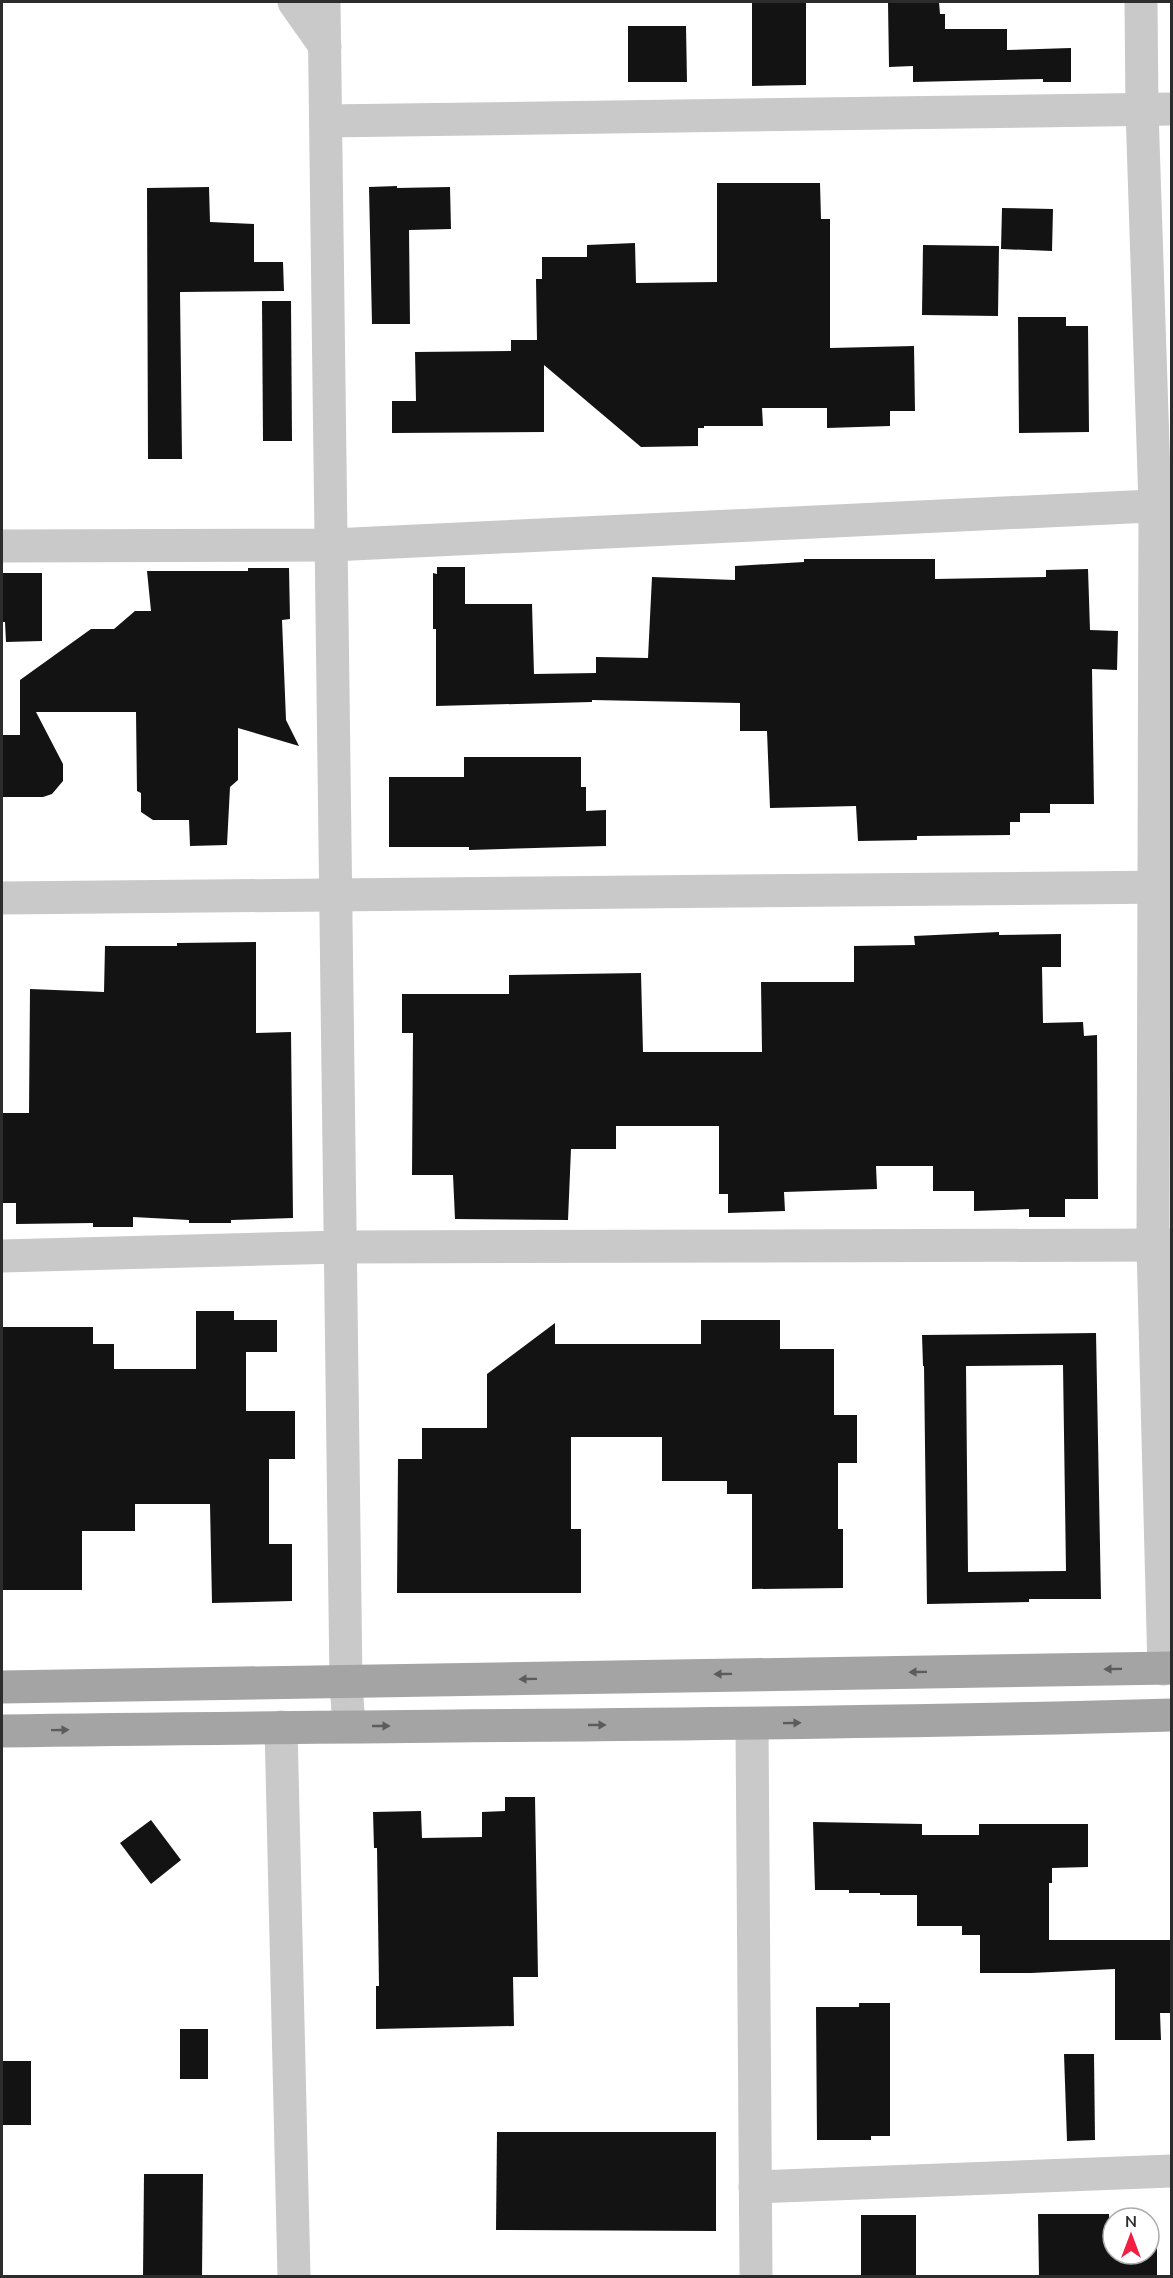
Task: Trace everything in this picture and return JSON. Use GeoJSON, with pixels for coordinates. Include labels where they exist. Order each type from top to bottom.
{"type":"FeatureCollection","features":[{"type":"Feature","properties":{"kind":"main road"},"geometry":{"type":"LineString","coordinates":[[2,1687],[1168,1668]]}},
{"type":"Feature","properties":{"kind":"main road"},"geometry":{"type":"LineString","coordinates":[[2,1731],[752,1724],[1172,1715]]}},
{"type":"Feature","properties":{"kind":"street"},"geometry":{"type":"LineString","coordinates":[[294,2],[325,46]]}},
{"type":"Feature","properties":{"kind":"street"},"geometry":{"type":"LineString","coordinates":[[324,2],[346,1683],[349,1726]]}},
{"type":"Feature","properties":{"kind":"street"},"geometry":{"type":"LineString","coordinates":[[1140,2],[1157,110],[1163,505],[1162,1245],[1168,1668]]}},
{"type":"Feature","properties":{"kind":"street"},"geometry":{"type":"LineString","coordinates":[[326,121],[1157,110]]}},
{"type":"Feature","properties":{"kind":"street"},"geometry":{"type":"LineString","coordinates":[[2,546],[332,545],[1163,505]]}},
{"type":"Feature","properties":{"kind":"street"},"geometry":{"type":"LineString","coordinates":[[2,898],[1163,887]]}},
{"type":"Feature","properties":{"kind":"street"},"geometry":{"type":"LineString","coordinates":[[2,1256],[341,1247],[1162,1245]]}},
{"type":"Feature","properties":{"kind":"street"},"geometry":{"type":"LineString","coordinates":[[752,1724],[756,2277]]}},
{"type":"Feature","properties":{"kind":"street"},"geometry":{"type":"LineString","coordinates":[[281,1727],[294,2277]]}},
{"type":"Feature","properties":{"kind":"street"},"geometry":{"type":"LineString","coordinates":[[755,2187],[1172,2171]]}},
{"type":"Feature","properties":{"kind":"building"},"geometry":{"type":"Polygon","coordinates":[[[752,2],[806,2],[806,85],[752,86],[752,2]]]}},
{"type":"Feature","properties":{"kind":"building"},"geometry":{"type":"Polygon","coordinates":[[[888,2],[939,2],[940,14],[945,14],[945,29],[1007,29],[1007,50],[1071,48],[1071,82],[1043,82],[1043,79],[913,82],[913,66],[889,67],[888,2]]]}},
{"type":"Feature","properties":{"kind":"building"},"geometry":{"type":"Polygon","coordinates":[[[628,26],[686,26],[687,82],[628,82],[628,26]]]}},
{"type":"Feature","properties":{"kind":"building"},"geometry":{"type":"Polygon","coordinates":[[[717,183],[820,183],[821,219],[830,219],[830,348],[914,346],[915,411],[890,411],[890,426],[827,428],[827,408],[762,408],[763,426],[704,426],[704,428],[698,428],[698,446],[641,447],[544,365],[544,432],[392,433],[392,401],[416,401],[415,352],[511,351],[511,340],[537,340],[536,279],[542,279],[542,257],[587,257],[587,245],[635,243],[636,283],[717,282],[717,183]]]}},
{"type":"Feature","properties":{"kind":"building"},"geometry":{"type":"Polygon","coordinates":[[[397,186],[397,188],[450,187],[451,229],[409,230],[410,324],[372,324],[369,187],[397,186]]]}},
{"type":"Feature","properties":{"kind":"building"},"geometry":{"type":"Polygon","coordinates":[[[209,187],[210,222],[254,224],[254,262],[283,262],[284,291],[180,292],[182,459],[148,459],[147,188],[209,187]]]}},
{"type":"Feature","properties":{"kind":"building"},"geometry":{"type":"Polygon","coordinates":[[[1002,208],[1053,209],[1052,251],[1001,249],[1002,208]]]}},
{"type":"Feature","properties":{"kind":"building"},"geometry":{"type":"Polygon","coordinates":[[[923,245],[999,246],[998,316],[922,315],[923,245]]]}},
{"type":"Feature","properties":{"kind":"building"},"geometry":{"type":"Polygon","coordinates":[[[262,301],[291,301],[292,441],[263,441],[262,301]]]}},
{"type":"Feature","properties":{"kind":"building"},"geometry":{"type":"Polygon","coordinates":[[[1018,317],[1066,317],[1066,326],[1088,326],[1089,432],[1019,433],[1018,317]]]}},
{"type":"Feature","properties":{"kind":"building"},"geometry":{"type":"Polygon","coordinates":[[[804,559],[935,559],[935,579],[1046,577],[1046,570],[1088,569],[1090,630],[1118,631],[1117,670],[1092,669],[1094,804],[1050,804],[1050,813],[1020,813],[1020,822],[1010,822],[1010,835],[917,836],[917,840],[858,841],[856,806],[770,808],[767,731],[740,731],[740,703],[592,700],[592,702],[436,706],[433,573],[437,574],[437,567],[465,567],[465,604],[532,604],[534,674],[596,673],[596,657],[648,658],[652,577],[735,580],[735,566],[804,562],[804,559]]]}},
{"type":"Feature","properties":{"kind":"building"},"geometry":{"type":"Polygon","coordinates":[[[248,568],[289,568],[290,619],[282,620],[286,720],[299,746],[238,728],[238,780],[230,787],[227,845],[190,846],[189,820],[153,820],[141,812],[141,793],[137,791],[136,712],[36,712],[63,764],[63,781],[52,794],[43,797],[2,797],[2,735],[20,735],[20,680],[91,629],[114,629],[135,611],[151,611],[147,571],[248,571],[248,568]]]}},
{"type":"Feature","properties":{"kind":"building"},"geometry":{"type":"Polygon","coordinates":[[[2,573],[42,573],[42,641],[6,642],[5,622],[2,622],[2,573]]]}},
{"type":"Feature","properties":{"kind":"building"},"geometry":{"type":"Polygon","coordinates":[[[464,757],[581,757],[581,787],[586,787],[586,811],[606,810],[606,846],[469,850],[469,847],[389,847],[389,777],[464,777],[464,757]]]}},
{"type":"Feature","properties":{"kind":"building"},"geometry":{"type":"Polygon","coordinates":[[[999,932],[999,935],[1061,934],[1061,967],[1042,967],[1043,1023],[1083,1022],[1084,1036],[1097,1035],[1098,1199],[1065,1199],[1065,1217],[1029,1217],[1029,1209],[974,1211],[974,1191],[933,1191],[933,1166],[876,1166],[877,1189],[784,1192],[785,1211],[728,1213],[728,1194],[719,1194],[719,1126],[616,1126],[616,1149],[571,1149],[568,1220],[455,1219],[453,1175],[412,1175],[413,1033],[402,1033],[402,994],[509,994],[509,975],[641,973],[643,1052],[762,1052],[761,982],[854,982],[854,946],[915,945],[914,936],[999,932]]]}},
{"type":"Feature","properties":{"kind":"building"},"geometry":{"type":"Polygon","coordinates":[[[256,942],[256,1033],[291,1032],[293,1218],[231,1220],[231,1223],[189,1223],[189,1220],[133,1217],[133,1227],[93,1227],[93,1223],[16,1224],[16,1203],[2,1203],[2,1113],[29,1113],[30,989],[104,992],[105,946],[177,946],[177,943],[256,942]]]}},
{"type":"Feature","properties":{"kind":"building"},"geometry":{"type":"Polygon","coordinates":[[[196,1311],[234,1311],[234,1320],[277,1320],[277,1352],[246,1352],[246,1411],[295,1411],[295,1459],[269,1459],[269,1544],[292,1544],[292,1601],[212,1603],[210,1504],[135,1504],[135,1531],[82,1531],[82,1590],[2,1590],[2,1327],[93,1327],[93,1344],[114,1344],[114,1369],[196,1369],[196,1311]]]}},
{"type":"Feature","properties":{"kind":"building"},"geometry":{"type":"Polygon","coordinates":[[[701,1320],[780,1320],[780,1349],[834,1349],[834,1415],[857,1415],[857,1463],[838,1463],[838,1529],[843,1529],[843,1588],[752,1589],[752,1494],[727,1494],[727,1481],[662,1481],[662,1437],[571,1437],[571,1529],[581,1529],[581,1593],[397,1593],[398,1459],[422,1459],[422,1428],[487,1428],[487,1374],[555,1323],[555,1344],[701,1344],[701,1320]]]}},
{"type":"Feature","properties":{"kind":"building"},"geometry":{"type":"Polygon","coordinates":[[[1096,1333],[1101,1599],[1029,1599],[1029,1602],[927,1604],[922,1335],[1096,1333]],[[1063,1365],[966,1366],[968,1572],[1066,1571],[1063,1365]]]}},
{"type":"Feature","properties":{"kind":"building"},"geometry":{"type":"Polygon","coordinates":[[[505,1797],[535,1797],[538,1977],[513,1977],[514,2026],[376,2029],[376,1986],[379,1986],[377,1848],[374,1848],[373,1812],[421,1811],[422,1838],[482,1837],[482,1812],[505,1811],[505,1797]]]}},
{"type":"Feature","properties":{"kind":"building"},"geometry":{"type":"Polygon","coordinates":[[[151,1820],[181,1860],[151,1884],[120,1843],[151,1820]]]}},
{"type":"Feature","properties":{"kind":"building"},"geometry":{"type":"Polygon","coordinates":[[[813,1822],[922,1824],[922,1835],[979,1835],[979,1824],[1088,1824],[1088,1867],[1052,1868],[1052,1883],[1049,1883],[1049,1940],[1172,1940],[1172,2013],[1160,2013],[1161,2040],[1115,2040],[1115,1969],[980,1973],[980,1935],[962,1935],[962,1926],[917,1926],[917,1895],[880,1895],[880,1893],[849,1893],[849,1890],[815,1890],[813,1822]]]}},
{"type":"Feature","properties":{"kind":"building"},"geometry":{"type":"Polygon","coordinates":[[[859,2003],[890,2003],[890,2136],[871,2136],[871,2140],[817,2140],[816,2007],[859,2007],[859,2003]]]}},
{"type":"Feature","properties":{"kind":"building"},"geometry":{"type":"Polygon","coordinates":[[[180,2029],[208,2029],[208,2079],[180,2079],[180,2029]]]}},
{"type":"Feature","properties":{"kind":"building"},"geometry":{"type":"Polygon","coordinates":[[[1064,2054],[1094,2054],[1095,2140],[1067,2141],[1064,2054]]]}},
{"type":"Feature","properties":{"kind":"building"},"geometry":{"type":"Polygon","coordinates":[[[2,2061],[31,2061],[31,2125],[2,2125],[2,2061]]]}},
{"type":"Feature","properties":{"kind":"building"},"geometry":{"type":"Polygon","coordinates":[[[497,2132],[716,2132],[716,2231],[496,2230],[497,2132]]]}},
{"type":"Feature","properties":{"kind":"building"},"geometry":{"type":"Polygon","coordinates":[[[144,2174],[203,2174],[202,2277],[143,2277],[144,2174]]]}},
{"type":"Feature","properties":{"kind":"building"},"geometry":{"type":"Polygon","coordinates":[[[1038,2214],[1101,2214],[1101,2266],[1157,2266],[1157,2277],[1039,2277],[1038,2214]]]}},
{"type":"Feature","properties":{"kind":"building"},"geometry":{"type":"Polygon","coordinates":[[[861,2215],[916,2215],[916,2277],[861,2277],[861,2215]]]}}]}
